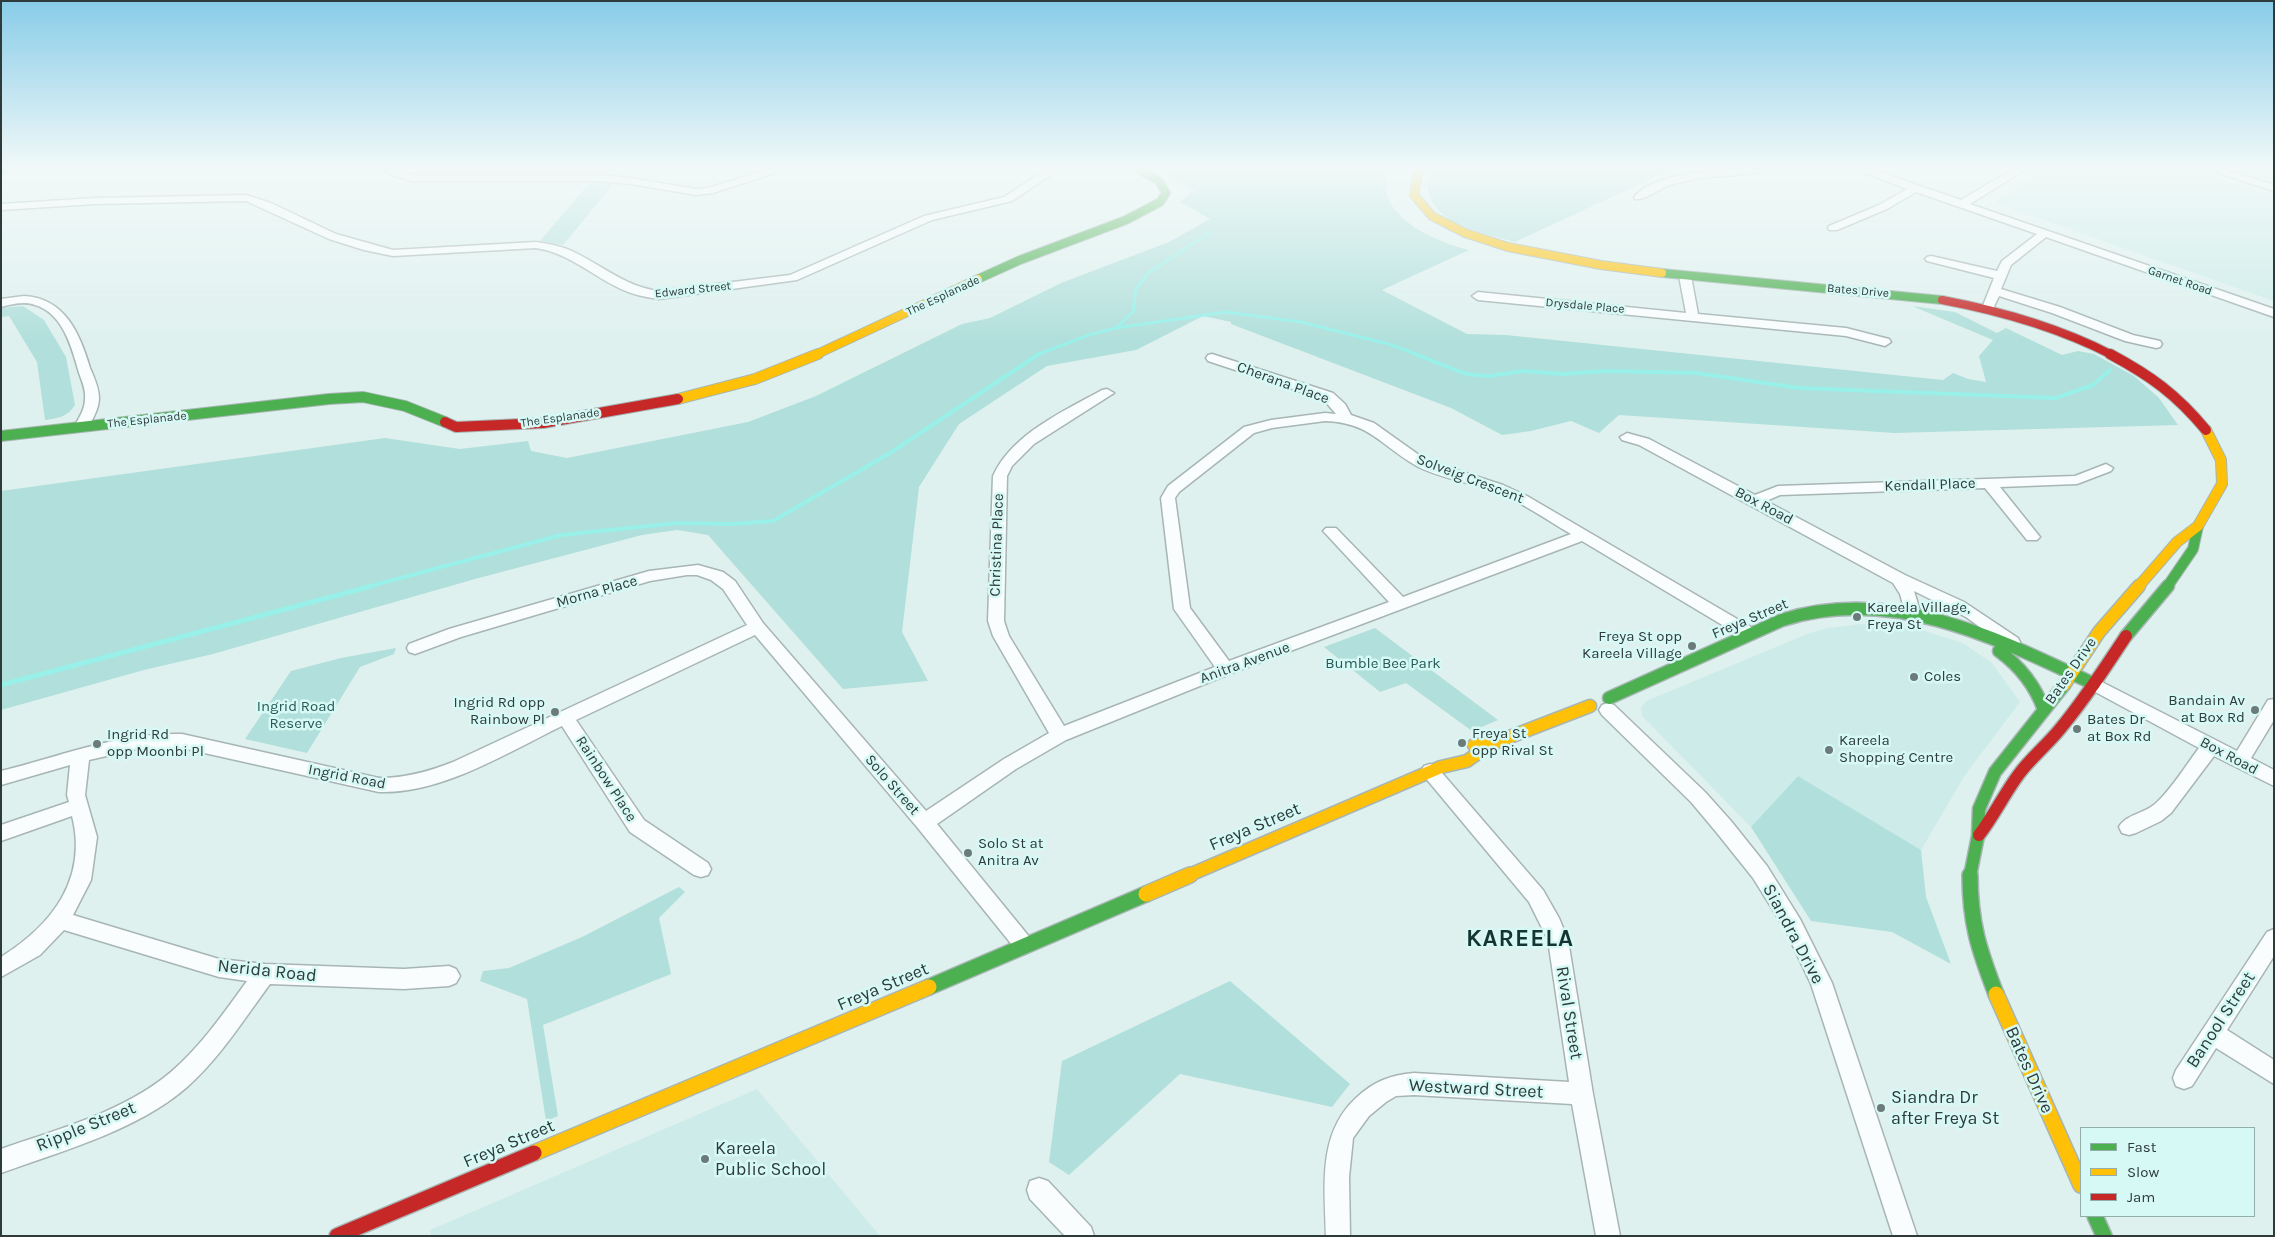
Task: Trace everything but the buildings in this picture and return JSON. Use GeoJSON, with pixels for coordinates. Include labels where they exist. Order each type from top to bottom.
{"type":"FeatureCollection","features":[{"type":"Feature","properties":{"kind":"main road","name":"The Esplanade"},"geometry":{"type":"LineString","coordinates":[[81,427],[329,399],[363,397],[405,406],[456,427],[543,423],[714,392],[788,367],[1020,260],[1108,227]]}},
{"type":"Feature","properties":{"kind":"main road","name":"Bates Drive"},"geometry":{"type":"LineString","coordinates":[[1447,227],[1466,236],[1502,247],[1630,270],[1928,298],[1988,308],[2038,322],[2115,356],[2162,385],[2188,407],[2209,432],[2221,460],[2222,472],[2222,484],[2198,526],[2194,548],[2180,569],[2138,618],[2084,700],[2046,746],[2030,760],[2018,775],[1992,818],[1978,836]]}},
{"type":"Feature","properties":{"kind":"main road"},"geometry":{"type":"LineString","coordinates":[[1,436],[81,427]]}},
{"type":"Feature","properties":{"kind":"main road","name":"Bates Drive"},"geometry":{"type":"LineString","coordinates":[[2080,1183],[2004,1013],[1978,948],[1970,902],[1970,872],[1978,836],[1979,809],[1995,772],[2044,710],[2098,632],[2153,572],[2177,542],[2198,526]]}},
{"type":"Feature","properties":{"kind":"main road","name":"Freya Street"},"geometry":{"type":"LineString","coordinates":[[337,1236],[906,997],[1435,769],[1446,757],[1472,745],[1489,745],[1599,700],[1789,617],[1828,608],[1879,607],[1919,612]]}},
{"type":"Feature","properties":{"kind":"main road"},"geometry":{"type":"LineString","coordinates":[[1919,612],[1992,647],[2024,669],[2036,684],[2044,710]]}},
{"type":"Feature","properties":{"kind":"main road","name":"Box Road"},"geometry":{"type":"LineString","coordinates":[[1919,612],[2024,651],[2094,684]]}},
{"type":"Feature","properties":{"kind":"main road"},"geometry":{"type":"LineString","coordinates":[[2095,1217],[2104,1236]]}},
{"type":"Feature","properties":{"kind":"street","name":"Edward Street"},"geometry":{"type":"LineString","coordinates":[[310,227],[322,233],[372,250],[393,253],[536,245],[555,246],[569,252],[628,290],[648,295],[776,282],[793,278],[907,227]]}},
{"type":"Feature","properties":{"kind":"street","name":"Garnet Road"},"geometry":{"type":"LineString","coordinates":[[2027,227],[2274,313]]}},
{"type":"Feature","properties":{"kind":"street"},"geometry":{"type":"LineString","coordinates":[[1988,308],[2008,260],[2045,233]]}},
{"type":"Feature","properties":{"kind":"street"},"geometry":{"type":"LineString","coordinates":[[1931,259],[2000,276]]}},
{"type":"Feature","properties":{"kind":"street"},"geometry":{"type":"LineString","coordinates":[[1685,276],[1693,316]]}},
{"type":"Feature","properties":{"kind":"street"},"geometry":{"type":"LineString","coordinates":[[1994,292],[2056,310],[2129,338],[2156,344]]}},
{"type":"Feature","properties":{"kind":"street","name":"Drysdale Place"},"geometry":{"type":"LineString","coordinates":[[1478,296],[1846,332],[1885,342]]}},
{"type":"Feature","properties":{"kind":"street","name":"The Esplanade"},"geometry":{"type":"LineString","coordinates":[[1,303],[19,300],[36,301],[45,304],[60,315],[78,348],[93,398],[81,427]]}},
{"type":"Feature","properties":{"kind":"street","name":"Cherana Place"},"geometry":{"type":"LineString","coordinates":[[1212,358],[1328,396],[1340,406],[1345,418]]}},
{"type":"Feature","properties":{"kind":"street","name":"Christina Place"},"geometry":{"type":"LineString","coordinates":[[1060,735],[1001,636],[996,621],[1000,476],[1004,462],[1019,449],[1069,414],[1107,394]]}},
{"type":"Feature","properties":{"kind":"street","name":"Solveig Crescent"},"geometry":{"type":"LineString","coordinates":[[1226,669],[1182,609],[1168,502],[1170,493],[1249,430],[1290,421],[1325,417],[1345,418],[1369,426],[1422,463],[1490,485],[1522,499],[1750,634]]}},
{"type":"Feature","properties":{"kind":"street","name":"Box Road"},"geometry":{"type":"LineString","coordinates":[[1627,437],[1661,450],[1899,579],[1929,590],[1978,616],[2024,651]]}},
{"type":"Feature","properties":{"kind":"street","name":"Kendall Place"},"geometry":{"type":"LineString","coordinates":[[1754,501],[1778,491],[2077,480],[2106,468]]}},
{"type":"Feature","properties":{"kind":"street"},"geometry":{"type":"LineString","coordinates":[[1989,483],[2032,537]]}},
{"type":"Feature","properties":{"kind":"street"},"geometry":{"type":"LineString","coordinates":[[1331,531],[1401,605]]}},
{"type":"Feature","properties":{"kind":"street","name":"Anitra Avenue"},"geometry":{"type":"LineString","coordinates":[[924,822],[998,772],[1060,735],[1226,669],[1401,605],[1563,544],[1582,535]]}},
{"type":"Feature","properties":{"kind":"street","name":"Morna Place"},"geometry":{"type":"LineString","coordinates":[[415,648],[455,633],[649,576],[688,570],[708,572],[724,580],[757,627]]}},
{"type":"Feature","properties":{"kind":"street"},"geometry":{"type":"LineString","coordinates":[[1899,579],[1919,612]]}},
{"type":"Feature","properties":{"kind":"street","name":"Ingrid Road"},"geometry":{"type":"LineString","coordinates":[[1,778],[134,742],[171,740],[379,785],[393,786],[421,782],[757,627]]}},
{"type":"Feature","properties":{"kind":"street","name":"Solo Street"},"geometry":{"type":"LineString","coordinates":[[757,627],[924,822],[1024,945]]}},
{"type":"Feature","properties":{"kind":"street","name":"Box Road"},"geometry":{"type":"LineString","coordinates":[[2094,684],[2274,779]]}},
{"type":"Feature","properties":{"kind":"street","name":"Siandra Drive"},"geometry":{"type":"LineString","coordinates":[[1599,700],[1698,797],[1724,827],[1760,872],[1793,925],[1821,983],[1905,1236]]}},
{"type":"Feature","properties":{"kind":"street"},"geometry":{"type":"LineString","coordinates":[[2240,761],[2274,704]]}},
{"type":"Feature","properties":{"kind":"street","name":"Rainbow Place"},"geometry":{"type":"LineString","coordinates":[[565,717],[637,826],[701,869]]}},
{"type":"Feature","properties":{"kind":"street"},"geometry":{"type":"LineString","coordinates":[[2129,827],[2154,816],[2164,808],[2211,746]]}},
{"type":"Feature","properties":{"kind":"street"},"geometry":{"type":"LineString","coordinates":[[1,968],[33,948],[60,920],[81,880],[86,837],[77,807],[76,795],[80,757]]}},
{"type":"Feature","properties":{"kind":"street","name":"Rival Street"},"geometry":{"type":"LineString","coordinates":[[1435,769],[1536,896],[1552,924],[1558,940],[1582,1094],[1608,1236]]}},
{"type":"Feature","properties":{"kind":"street"},"geometry":{"type":"LineString","coordinates":[[1,833],[77,807]]}},
{"type":"Feature","properties":{"kind":"street","name":"Nerida Road"},"geometry":{"type":"LineString","coordinates":[[60,920],[219,968],[265,974],[404,979],[449,976]]}},
{"type":"Feature","properties":{"kind":"street","name":"Banool Street"},"geometry":{"type":"LineString","coordinates":[[2184,1078],[2274,938]]}},
{"type":"Feature","properties":{"kind":"street","name":"Ripple Street"},"geometry":{"type":"LineString","coordinates":[[1,1161],[127,1113],[148,1101],[197,1062],[265,974]]}},
{"type":"Feature","properties":{"kind":"street"},"geometry":{"type":"LineString","coordinates":[[2214,1034],[2274,1073]]}},
{"type":"Feature","properties":{"kind":"street","name":"Westward Street"},"geometry":{"type":"LineString","coordinates":[[1338,1236],[1337,1165],[1340,1140],[1363,1106],[1380,1092],[1395,1085],[1414,1084],[1582,1094]]}},
{"type":"Feature","properties":{"kind":"street"},"geometry":{"type":"LineString","coordinates":[[1039,1190],[1082,1236]]}},
{"type":"Feature","properties":{"kind":"shaded area"},"geometry":{"type":"Polygon","coordinates":[[[2062,227],[2274,227],[2274,301],[2062,227]]]}},
{"type":"Feature","properties":{"kind":"shaded area","name":"Kareela Shopping Centre"},"geometry":{"type":"Polygon","coordinates":[[[1861,624],[1915,628],[1963,643],[1992,663],[2020,702],[1965,775],[1921,850],[1798,776],[1751,827],[1642,716],[1641,707],[1646,701],[1807,634],[1828,628],[1861,624]]]}},
{"type":"Feature","properties":{"kind":"shaded area","name":"Kareela Public School"},"geometry":{"type":"Polygon","coordinates":[[[757,1089],[880,1236],[431,1236],[430,1230],[757,1089]]]}},
{"type":"Feature","properties":{"kind":"green space"},"geometry":{"type":"Polygon","coordinates":[[[552,227],[578,227],[563,245],[540,241],[552,227]]]}},
{"type":"Feature","properties":{"kind":"green space"},"geometry":{"type":"Polygon","coordinates":[[[1196,227],[1414,227],[1429,236],[1469,250],[1382,290],[1467,334],[1506,335],[1943,380],[1953,373],[1968,379],[1986,382],[1979,356],[1993,340],[1912,306],[1955,312],[1997,333],[2006,328],[2062,355],[2078,351],[2094,354],[2134,376],[2159,398],[2178,425],[1895,433],[1619,415],[1599,433],[1571,421],[1531,431],[1502,435],[1451,408],[1231,324],[1231,322],[1203,316],[1136,350],[1047,366],[959,424],[919,487],[902,632],[928,681],[843,689],[708,535],[677,530],[642,535],[475,579],[213,654],[144,670],[1,710],[1,491],[385,438],[460,449],[528,441],[531,451],[567,458],[748,422],[816,396],[962,324],[990,318],[1061,283],[1169,242],[1196,227]]]}},
{"type":"Feature","properties":{"kind":"green space"},"geometry":{"type":"Polygon","coordinates":[[[1465,227],[1548,227],[1515,242],[1465,227]]]}},
{"type":"Feature","properties":{"kind":"green space"},"geometry":{"type":"Polygon","coordinates":[[[23,306],[44,320],[66,357],[75,405],[69,412],[59,418],[45,420],[37,362],[9,316],[1,317],[1,308],[23,306]]]}},
{"type":"Feature","properties":{"kind":"green space","name":"Bumble Bee Park"},"geometry":{"type":"Polygon","coordinates":[[[1375,628],[1498,720],[1472,731],[1406,683],[1380,692],[1324,647],[1375,628]]]}},
{"type":"Feature","properties":{"kind":"green space","name":"Ingrid Road Reserve"},"geometry":{"type":"Polygon","coordinates":[[[396,648],[394,654],[360,667],[307,753],[245,739],[291,671],[341,658],[396,648]]]}},
{"type":"Feature","properties":{"kind":"green space"},"geometry":{"type":"Polygon","coordinates":[[[1798,776],[1921,850],[1926,897],[1951,964],[1892,932],[1811,921],[1751,827],[1798,776]]]}},
{"type":"Feature","properties":{"kind":"green space"},"geometry":{"type":"Polygon","coordinates":[[[679,887],[685,892],[659,918],[671,974],[543,1025],[558,1116],[546,1121],[527,999],[480,981],[483,971],[509,968],[582,937],[679,887]]]}},
{"type":"Feature","properties":{"kind":"green space"},"geometry":{"type":"Polygon","coordinates":[[[1230,981],[1350,1084],[1332,1107],[1180,1074],[1069,1175],[1049,1162],[1062,1061],[1230,981]]]}},
{"type":"Feature","properties":{"kind":"waterway"},"geometry":{"type":"LineString","coordinates":[[1117,327],[1133,312],[1136,289],[1148,273],[1211,232]]}},
{"type":"Feature","properties":{"kind":"waterway"},"geometry":{"type":"LineString","coordinates":[[1036,355],[1089,335],[1116,328],[1226,312],[1301,322],[1392,345],[1418,355]]}},
{"type":"Feature","properties":{"kind":"waterway"},"geometry":{"type":"LineString","coordinates":[[367,587],[561,535],[678,523],[733,524],[773,521],[890,453],[1039,354]]}},
{"type":"Feature","properties":{"kind":"waterway"},"geometry":{"type":"LineString","coordinates":[[1415,354],[1466,374],[1489,376],[1523,371],[1562,374],[1605,371],[1696,373],[1799,388],[2056,398],[2093,385],[2110,370]]}},
{"type":"Feature","properties":{"kind":"waterway"},"geometry":{"type":"LineString","coordinates":[[1,685],[372,586]]}},
{"type":"Feature","properties":{"kind":"traffic: fast"},"geometry":{"type":"LineString","coordinates":[[978,279],[1020,260],[1108,227]]}},
{"type":"Feature","properties":{"kind":"traffic: fast"},"geometry":{"type":"LineString","coordinates":[[1662,273],[1942,300]]}},
{"type":"Feature","properties":{"kind":"traffic: fast"},"geometry":{"type":"LineString","coordinates":[[1,436],[329,399],[363,397],[405,406],[445,422]]}},
{"type":"Feature","properties":{"kind":"traffic: fast"},"geometry":{"type":"LineString","coordinates":[[2126,636],[2171,583],[2187,560],[2194,546],[2198,526]]}},
{"type":"Feature","properties":{"kind":"traffic: fast"},"geometry":{"type":"LineString","coordinates":[[1609,698],[1782,620],[1810,612],[1848,608],[1885,609],[1921,615],[1957,625],[1992,637],[2094,684]]}},
{"type":"Feature","properties":{"kind":"traffic: fast"},"geometry":{"type":"LineString","coordinates":[[1999,651],[2027,676],[2044,710]]}},
{"type":"Feature","properties":{"kind":"traffic: fast"},"geometry":{"type":"LineString","coordinates":[[1996,994],[1978,948],[1970,903],[1970,872],[1978,836],[1979,809],[1995,772],[2064,685]]}},
{"type":"Feature","properties":{"kind":"traffic: fast"},"geometry":{"type":"LineString","coordinates":[[929,987],[1146,894]]}},
{"type":"Feature","properties":{"kind":"traffic: fast"},"geometry":{"type":"LineString","coordinates":[[2095,1217],[2104,1236]]}},
{"type":"Feature","properties":{"kind":"traffic: slow"},"geometry":{"type":"LineString","coordinates":[[1453,227],[1465,233],[1508,247],[1555,258],[1662,273]]}},
{"type":"Feature","properties":{"kind":"traffic: slow"},"geometry":{"type":"LineString","coordinates":[[678,399],[755,379],[793,365],[868,332],[978,279]]}},
{"type":"Feature","properties":{"kind":"traffic: slow"},"geometry":{"type":"LineString","coordinates":[[2064,685],[2099,632],[2177,542],[2198,526],[2208,510],[2222,484],[2222,472],[2221,460],[2206,430]]}},
{"type":"Feature","properties":{"kind":"traffic: slow"},"geometry":{"type":"LineString","coordinates":[[1474,745],[1489,745],[1590,706]]}},
{"type":"Feature","properties":{"kind":"traffic: slow"},"geometry":{"type":"LineString","coordinates":[[1146,894],[1441,767],[1467,761],[1489,745]]}},
{"type":"Feature","properties":{"kind":"traffic: slow"},"geometry":{"type":"LineString","coordinates":[[534,1153],[929,987]]}},
{"type":"Feature","properties":{"kind":"traffic: slow"},"geometry":{"type":"LineString","coordinates":[[1996,994],[2080,1183]]}},
{"type":"Feature","properties":{"kind":"traffic: jam"},"geometry":{"type":"LineString","coordinates":[[1942,300],[2034,322],[2100,349],[2136,368],[2165,387],[2182,402],[2206,430]]}},
{"type":"Feature","properties":{"kind":"traffic: jam"},"geometry":{"type":"LineString","coordinates":[[445,422],[456,427],[543,423],[678,399]]}},
{"type":"Feature","properties":{"kind":"traffic: jam"},"geometry":{"type":"LineString","coordinates":[[1979,835],[1992,818],[2018,775],[2030,760],[2046,746],[2084,700],[2126,636]]}},
{"type":"Feature","properties":{"kind":"traffic: jam"},"geometry":{"type":"LineString","coordinates":[[337,1236],[534,1153]]}},
{"type":"Feature","properties":{"kind":"place","name":"Kareela Village, Freya St"},"geometry":{"type":"Point","coordinates":[1857,617]}},
{"type":"Feature","properties":{"kind":"place","name":"Freya St opp Kareela Village"},"geometry":{"type":"Point","coordinates":[1692,646]}},
{"type":"Feature","properties":{"kind":"place","name":"Coles"},"geometry":{"type":"Point","coordinates":[1914,677]}},
{"type":"Feature","properties":{"kind":"place","name":"Bandain Av at Box Rd"},"geometry":{"type":"Point","coordinates":[2255,710]}},
{"type":"Feature","properties":{"kind":"place","name":"Ingrid Rd opp Rainbow Pl"},"geometry":{"type":"Point","coordinates":[555,712]}},
{"type":"Feature","properties":{"kind":"place","name":"Bates Dr at Box Rd"},"geometry":{"type":"Point","coordinates":[2077,729]}},
{"type":"Feature","properties":{"kind":"place","name":"Freya St opp Rival St"},"geometry":{"type":"Point","coordinates":[1462,743]}},
{"type":"Feature","properties":{"kind":"place","name":"Ingrid Rd opp Moonbi Pl"},"geometry":{"type":"Point","coordinates":[97,744]}},
{"type":"Feature","properties":{"kind":"place","name":"Kareela Shopping Centre"},"geometry":{"type":"Point","coordinates":[1829,750]}},
{"type":"Feature","properties":{"kind":"place","name":"Solo St at Anitra Av"},"geometry":{"type":"Point","coordinates":[968,853]}},
{"type":"Feature","properties":{"kind":"place","name":"Siandra Dr after Freya St"},"geometry":{"type":"Point","coordinates":[1881,1108]}},
{"type":"Feature","properties":{"kind":"place","name":"Kareela Public School"},"geometry":{"type":"Point","coordinates":[705,1159]}},
{"type":"Feature","properties":{"kind":"district","name":"KAREELA"},"geometry":{"type":"Point","coordinates":[1520,939]}}]}
